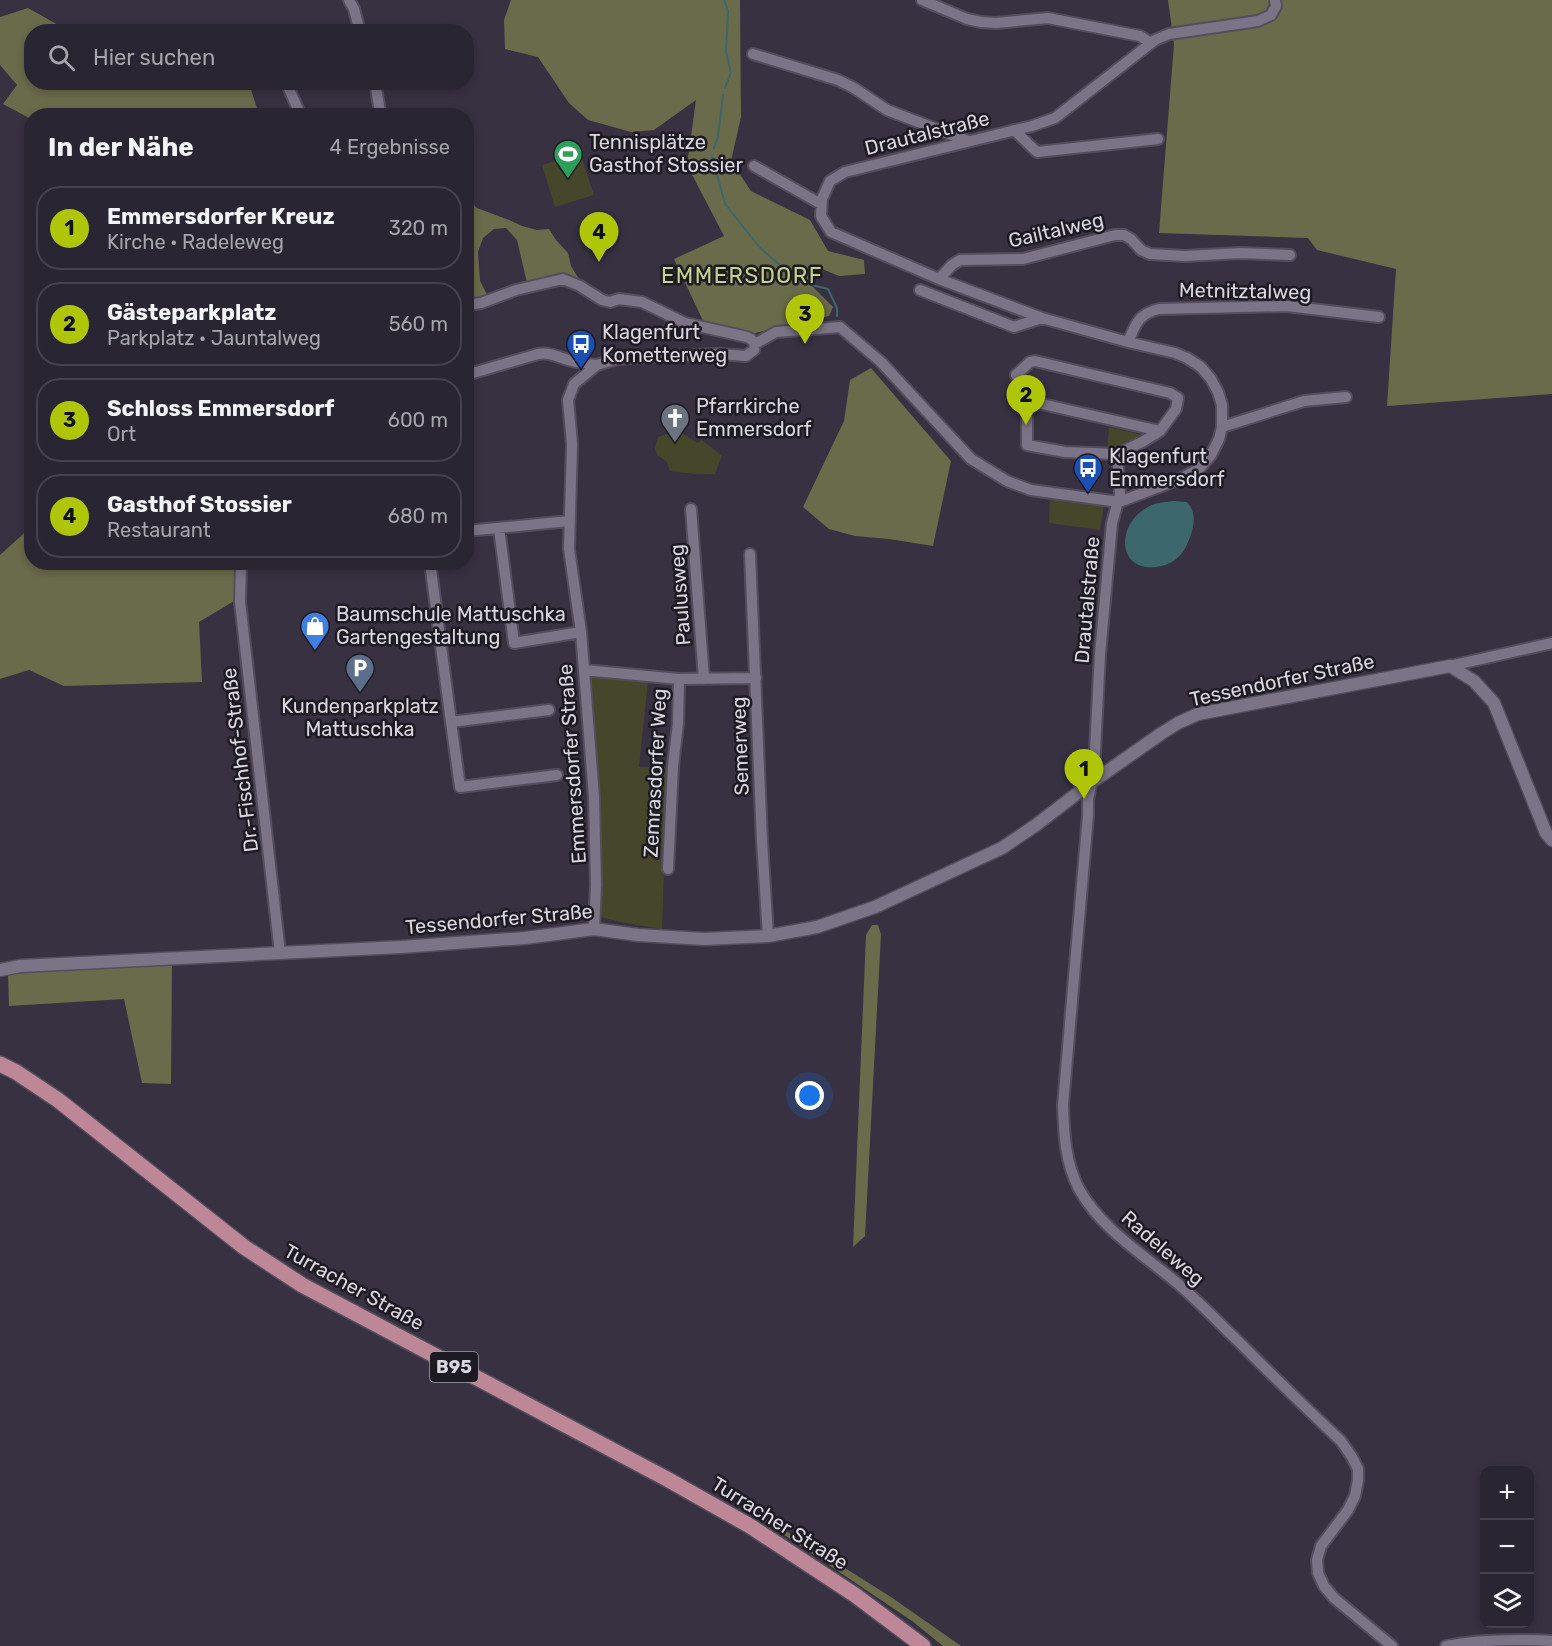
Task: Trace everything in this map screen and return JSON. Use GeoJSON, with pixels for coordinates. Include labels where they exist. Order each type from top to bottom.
{"type":"FeatureCollection","features":[{"type":"Feature","properties":{"kind":"main road","name":"Turracher Straße"},"geometry":{"type":"LineString","coordinates":[[0,1064],[58,1100],[244,1247],[302,1285],[667,1479],[750,1526],[855,1595],[923,1646]]}},
{"type":"Feature","properties":{"kind":"street"},"geometry":{"type":"LineString","coordinates":[[349,0],[358,24]]}},
{"type":"Feature","properties":{"kind":"street"},"geometry":{"type":"LineString","coordinates":[[922,0],[967,19],[981,22],[996,23],[1048,18],[1140,36],[1151,43]]}},
{"type":"Feature","properties":{"kind":"street","name":"Drautalstraße"},"geometry":{"type":"LineString","coordinates":[[821,204],[830,181],[845,172],[1032,126],[1055,118],[1151,43],[1170,34],[1258,21],[1271,15],[1276,6],[1275,0]]}},
{"type":"Feature","properties":{"kind":"street"},"geometry":{"type":"LineString","coordinates":[[753,54],[838,80],[887,110],[968,141]]}},
{"type":"Feature","properties":{"kind":"street"},"geometry":{"type":"LineString","coordinates":[[290,90],[297,108]]}},
{"type":"Feature","properties":{"kind":"street"},"geometry":{"type":"LineString","coordinates":[[376,90],[379,108]]}},
{"type":"Feature","properties":{"kind":"street"},"geometry":{"type":"LineString","coordinates":[[1014,130],[1037,152],[1158,139]]}},
{"type":"Feature","properties":{"kind":"street"},"geometry":{"type":"LineString","coordinates":[[754,166],[821,204],[821,216],[831,232],[939,279],[1042,318],[1188,358],[1201,367],[1218,392],[1222,405],[1222,428],[1211,455],[1199,469],[1180,479],[1119,502],[1031,490],[1007,482],[971,459],[881,362],[840,327],[776,332],[755,344]]}},
{"type":"Feature","properties":{"kind":"street","name":"Gailtalweg"},"geometry":{"type":"LineString","coordinates":[[939,279],[960,260],[1023,259],[1115,235],[1124,235],[1141,250],[1150,254],[1290,255]]}},
{"type":"Feature","properties":{"kind":"street"},"geometry":{"type":"LineString","coordinates":[[474,304],[516,290],[564,279],[602,300],[610,302],[619,299],[642,302],[676,319],[747,337],[755,344],[754,350],[746,356],[720,354],[617,359],[597,365],[573,384]]}},
{"type":"Feature","properties":{"kind":"street"},"geometry":{"type":"LineString","coordinates":[[920,290],[1014,327],[1042,318]]}},
{"type":"Feature","properties":{"kind":"street","name":"Metnitztalweg"},"geometry":{"type":"LineString","coordinates":[[1128,342],[1142,315],[1159,309],[1287,306],[1379,317]]}},
{"type":"Feature","properties":{"kind":"street"},"geometry":{"type":"LineString","coordinates":[[474,373],[538,354],[553,354],[570,361],[597,365]]}},
{"type":"Feature","properties":{"kind":"street","name":"Emmersdorfer Straße"},"geometry":{"type":"LineString","coordinates":[[570,361],[573,384],[568,405],[572,444],[569,549],[585,670],[594,797],[596,849],[594,929]]}},
{"type":"Feature","properties":{"kind":"street"},"geometry":{"type":"LineString","coordinates":[[1016,375],[1030,362],[1035,361],[1170,393],[1178,398],[1176,409],[1160,430],[1117,454],[1065,452],[1027,445],[1027,418]]}},
{"type":"Feature","properties":{"kind":"street"},"geometry":{"type":"LineString","coordinates":[[1222,428],[1304,401],[1346,397]]}},
{"type":"Feature","properties":{"kind":"street"},"geometry":{"type":"LineString","coordinates":[[1029,401],[1160,430]]}},
{"type":"Feature","properties":{"kind":"street","name":"Drautalstraße"},"geometry":{"type":"LineString","coordinates":[[1092,782],[1101,642],[1112,523],[1120,495],[1117,454]]}},
{"type":"Feature","properties":{"kind":"street","name":"Paulusweg"},"geometry":{"type":"LineString","coordinates":[[691,509],[704,679]]}},
{"type":"Feature","properties":{"kind":"street"},"geometry":{"type":"LineString","coordinates":[[474,530],[569,521]]}},
{"type":"Feature","properties":{"kind":"street"},"geometry":{"type":"LineString","coordinates":[[499,528],[514,643],[581,632]]}},
{"type":"Feature","properties":{"kind":"street","name":"Semerweg"},"geometry":{"type":"LineString","coordinates":[[750,554],[768,936]]}},
{"type":"Feature","properties":{"kind":"street","name":"Dr.-Fischhof-Straße"},"geometry":{"type":"LineString","coordinates":[[241,570],[240,611],[280,953]]}},
{"type":"Feature","properties":{"kind":"street"},"geometry":{"type":"LineString","coordinates":[[431,570],[460,787],[557,775]]}},
{"type":"Feature","properties":{"kind":"street"},"geometry":{"type":"LineString","coordinates":[[1450,666],[1552,643]]}},
{"type":"Feature","properties":{"kind":"street"},"geometry":{"type":"LineString","coordinates":[[1450,666],[1474,681],[1494,703],[1546,833],[1552,840]]}},
{"type":"Feature","properties":{"kind":"street","name":"Tessendorfer Straße"},"geometry":{"type":"LineString","coordinates":[[0,970],[20,966],[401,947],[514,939],[594,929],[638,935],[704,939],[768,936],[817,927],[876,907],[1002,848],[1162,733],[1198,714],[1450,666]]}},
{"type":"Feature","properties":{"kind":"street"},"geometry":{"type":"LineString","coordinates":[[585,670],[679,679],[756,678]]}},
{"type":"Feature","properties":{"kind":"street","name":"Zemrasdorfer Weg"},"geometry":{"type":"LineString","coordinates":[[668,869],[679,679]]}},
{"type":"Feature","properties":{"kind":"street"},"geometry":{"type":"LineString","coordinates":[[451,723],[549,710]]}},
{"type":"Feature","properties":{"kind":"street","name":"Radeleweg"},"geometry":{"type":"LineString","coordinates":[[1092,782],[1088,799],[1063,1105],[1065,1148],[1071,1170],[1080,1190],[1095,1211],[1116,1233],[1183,1288],[1341,1441],[1352,1457],[1358,1469],[1355,1496],[1348,1510],[1321,1546],[1317,1560],[1318,1573],[1324,1586],[1334,1598],[1392,1646]]}},
{"type":"Feature","properties":{"kind":"street"},"geometry":{"type":"LineString","coordinates":[[1446,1646],[1481,1640],[1552,1641]]}},
{"type":"Feature","properties":{"kind":"shaded area"},"geometry":{"type":"Polygon","coordinates":[[[511,0],[740,0],[741,117],[731,161],[751,191],[810,220],[828,251],[864,260],[865,274],[839,276],[817,267],[811,285],[833,307],[829,316],[751,334],[704,323],[674,259],[724,236],[687,165],[696,100],[654,130],[631,132],[588,120],[569,103],[538,57],[505,49],[504,20],[511,0]]]}},
{"type":"Feature","properties":{"kind":"shaded area"},"geometry":{"type":"Polygon","coordinates":[[[1168,0],[1552,0],[1552,394],[1387,406],[1396,269],[1317,250],[1308,238],[1159,233],[1174,44],[1168,0]]]}},
{"type":"Feature","properties":{"kind":"shaded area"},"geometry":{"type":"Polygon","coordinates":[[[28,8],[57,24],[24,24],[24,90],[251,90],[257,108],[24,108],[24,115],[3,104],[17,85],[0,65],[0,17],[28,8]]]}},
{"type":"Feature","properties":{"kind":"shaded area","name":"Tennisplätze Gasthof Stossier"},"geometry":{"type":"Polygon","coordinates":[[[580,153],[594,195],[555,207],[542,165],[580,153]]]}},
{"type":"Feature","properties":{"kind":"shaded area"},"geometry":{"type":"Polygon","coordinates":[[[474,205],[522,226],[537,230],[549,229],[568,253],[571,266],[579,279],[580,286],[572,283],[528,287],[517,240],[506,228],[494,229],[483,238],[478,252],[480,281],[490,300],[474,303],[474,205]]]}},
{"type":"Feature","properties":{"kind":"shaded area"},"geometry":{"type":"Polygon","coordinates":[[[871,368],[951,461],[933,546],[855,536],[829,529],[803,507],[844,421],[850,380],[871,368]]]}},
{"type":"Feature","properties":{"kind":"shaded area"},"geometry":{"type":"Polygon","coordinates":[[[1109,427],[1139,434],[1138,440],[1116,449],[1107,450],[1109,427]]]}},
{"type":"Feature","properties":{"kind":"shaded area"},"geometry":{"type":"Polygon","coordinates":[[[670,433],[684,434],[697,443],[702,440],[722,456],[715,474],[670,471],[667,462],[657,455],[655,448],[658,437],[670,433]]]}},
{"type":"Feature","properties":{"kind":"shaded area"},"geometry":{"type":"Polygon","coordinates":[[[1050,498],[1104,506],[1100,530],[1049,523],[1050,498]]]}},
{"type":"Feature","properties":{"kind":"shaded area"},"geometry":{"type":"Polygon","coordinates":[[[1175,501],[1187,502],[1193,514],[1192,531],[1184,550],[1167,565],[1147,567],[1136,564],[1125,547],[1130,525],[1137,515],[1151,505],[1175,501]]]}},
{"type":"Feature","properties":{"kind":"shaded area"},"geometry":{"type":"Polygon","coordinates":[[[24,533],[24,570],[238,570],[236,600],[199,622],[202,682],[64,686],[29,670],[0,679],[0,555],[24,533]]]}},
{"type":"Feature","properties":{"kind":"shaded area"},"geometry":{"type":"Polygon","coordinates":[[[591,676],[648,681],[639,767],[668,767],[662,929],[601,917],[599,910],[601,860],[591,676]]]}},
{"type":"Feature","properties":{"kind":"shaded area"},"geometry":{"type":"Polygon","coordinates":[[[872,925],[878,925],[881,934],[865,1236],[853,1247],[866,935],[872,925]]]}},
{"type":"Feature","properties":{"kind":"shaded area"},"geometry":{"type":"Polygon","coordinates":[[[172,964],[171,1084],[142,1083],[124,999],[9,1006],[8,974],[172,964]]]}},
{"type":"Feature","properties":{"kind":"shaded area"},"geometry":{"type":"Polygon","coordinates":[[[767,1519],[891,1597],[961,1646],[943,1646],[912,1621],[765,1522],[767,1519]]]}},
{"type":"Feature","properties":{"kind":"waterway"},"geometry":{"type":"LineString","coordinates":[[724,0],[728,11],[726,52],[731,73],[725,88]]}},
{"type":"Feature","properties":{"kind":"waterway"},"geometry":{"type":"LineString","coordinates":[[714,148],[718,137],[723,95]]}},
{"type":"Feature","properties":{"kind":"waterway"},"geometry":{"type":"LineString","coordinates":[[712,156],[725,204],[761,249],[800,282],[828,289],[837,308],[837,316]]}},
{"type":"Feature","properties":{"kind":"place","name":"Tennisplätze Gasthof Stossier"},"geometry":{"type":"Point","coordinates":[568,180]}},
{"type":"Feature","properties":{"kind":"place","name":"Gasthof Stossier"},"geometry":{"type":"Point","coordinates":[599,262]}},
{"type":"Feature","properties":{"kind":"place","name":"Schloss Emmersdorf"},"geometry":{"type":"Point","coordinates":[805,344]}},
{"type":"Feature","properties":{"kind":"place","name":"Klagenfurt Kometterweg"},"geometry":{"type":"Point","coordinates":[581,370]}},
{"type":"Feature","properties":{"kind":"place","name":"Gästeparkplatz"},"geometry":{"type":"Point","coordinates":[1026,425]}},
{"type":"Feature","properties":{"kind":"place","name":"Pfarrkirche Emmersdorf"},"geometry":{"type":"Point","coordinates":[675,444]}},
{"type":"Feature","properties":{"kind":"place","name":"Klagenfurt Emmersdorf"},"geometry":{"type":"Point","coordinates":[1088,494]}},
{"type":"Feature","properties":{"kind":"place","name":"Baumschule Mattuschka Gartengestaltung"},"geometry":{"type":"Point","coordinates":[315,652]}},
{"type":"Feature","properties":{"kind":"place","name":"Kundenparkplatz Mattuschka"},"geometry":{"type":"Point","coordinates":[360,694]}},
{"type":"Feature","properties":{"kind":"place","name":"Emmersdorfer Kreuz"},"geometry":{"type":"Point","coordinates":[1084,799]}},
{"type":"Feature","properties":{"kind":"district","name":"EMMERSDORF"},"geometry":{"type":"Point","coordinates":[742,275]}}]}
